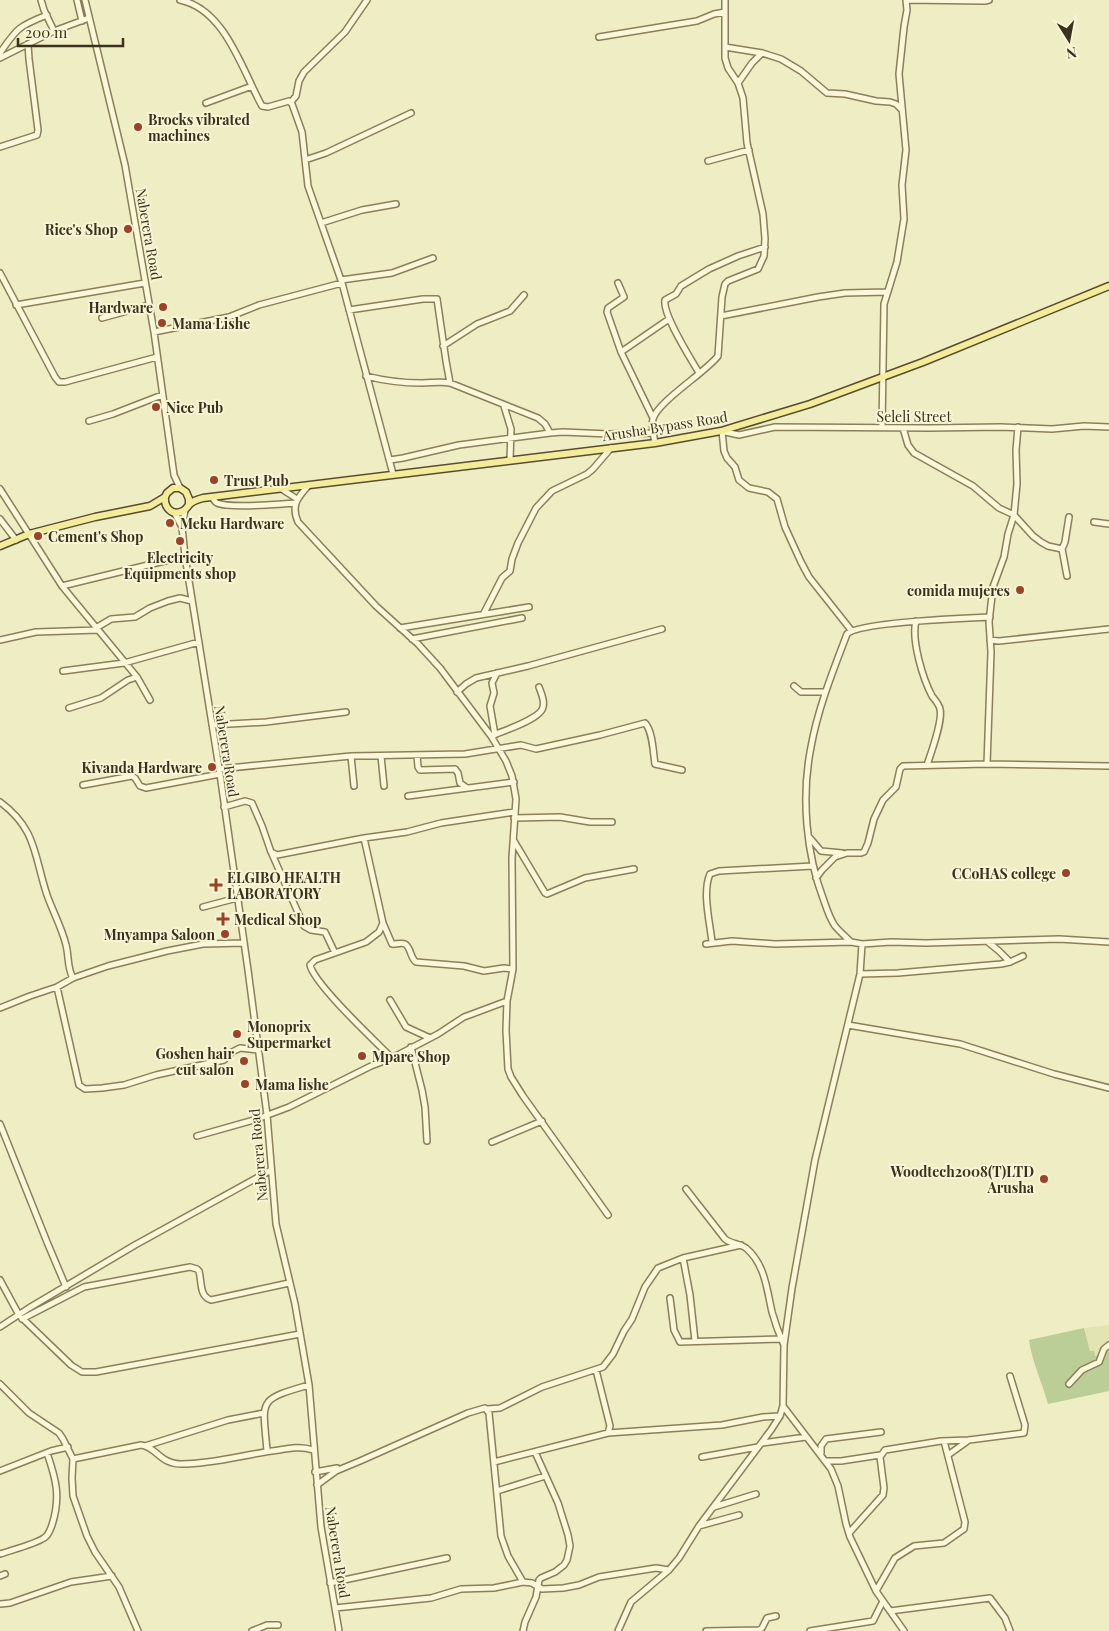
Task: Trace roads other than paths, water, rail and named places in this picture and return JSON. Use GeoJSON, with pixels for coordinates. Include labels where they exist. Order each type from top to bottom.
{"type":"FeatureCollection","features":[{"type":"Feature","properties":{"kind":"main road","name":"Arusha Bypass Road"},"geometry":{"type":"LineString","coordinates":[[189,504],[203,498],[655,443],[721,431],[810,404],[935,358],[1109,286]]}},
{"type":"Feature","properties":{"kind":"main road","name":"Arusha Bypass Road"},"geometry":{"type":"LineString","coordinates":[[180,488],[203,498]]}},
{"type":"Feature","properties":{"kind":"main road"},"geometry":{"type":"LineString","coordinates":[[0,546],[29,534],[150,506],[165,496],[170,490],[180,488]]}},
{"type":"Feature","properties":{"kind":"main road"},"geometry":{"type":"LineString","coordinates":[[150,506],[181,512],[189,504],[186,492]]}},
{"type":"Feature","properties":{"kind":"main road"},"geometry":{"type":"LineString","coordinates":[[165,496],[165,505],[171,510]]}},
{"type":"Feature","properties":{"kind":"street"},"geometry":{"type":"LineString","coordinates":[[42,0],[54,32]]}},
{"type":"Feature","properties":{"kind":"street"},"geometry":{"type":"LineString","coordinates":[[77,0],[82,21]]}},
{"type":"Feature","properties":{"kind":"street","name":"Naberera Road"},"geometry":{"type":"LineString","coordinates":[[85,0],[125,165],[154,332],[174,475],[180,488]]}},
{"type":"Feature","properties":{"kind":"street"},"geometry":{"type":"LineString","coordinates":[[180,0],[200,8],[220,29],[228,40],[263,107],[266,108],[287,101],[291,102]]}},
{"type":"Feature","properties":{"kind":"street"},"geometry":{"type":"LineString","coordinates":[[291,102],[296,96],[299,81],[304,72],[345,32],[367,0]]}},
{"type":"Feature","properties":{"kind":"street"},"geometry":{"type":"LineString","coordinates":[[653,418],[666,402],[718,356],[722,297],[726,284],[733,279],[757,270],[763,261],[765,247],[763,214],[749,150],[744,105],[738,83],[728,68],[724,47],[725,0]]}},
{"type":"Feature","properties":{"kind":"street"},"geometry":{"type":"LineString","coordinates":[[882,427],[884,304],[897,262],[904,219],[902,185],[906,150],[899,74],[907,10],[906,0],[989,0]]}},
{"type":"Feature","properties":{"kind":"street"},"geometry":{"type":"LineString","coordinates":[[598,37],[697,21],[725,12]]}},
{"type":"Feature","properties":{"kind":"street"},"geometry":{"type":"LineString","coordinates":[[0,56],[15,32],[22,25],[47,16]]}},
{"type":"Feature","properties":{"kind":"street"},"geometry":{"type":"LineString","coordinates":[[0,56],[89,18]]}},
{"type":"Feature","properties":{"kind":"street"},"geometry":{"type":"LineString","coordinates":[[0,147],[37,135],[28,44]]}},
{"type":"Feature","properties":{"kind":"street"},"geometry":{"type":"LineString","coordinates":[[724,47],[762,53],[781,59],[811,78],[827,93],[845,94],[876,102],[890,102],[896,104],[902,111]]}},
{"type":"Feature","properties":{"kind":"street"},"geometry":{"type":"LineString","coordinates":[[738,83],[752,63],[762,53]]}},
{"type":"Feature","properties":{"kind":"street"},"geometry":{"type":"LineString","coordinates":[[206,104],[252,86]]}},
{"type":"Feature","properties":{"kind":"street"},"geometry":{"type":"LineString","coordinates":[[291,102],[301,128],[308,183],[342,282],[393,474]]}},
{"type":"Feature","properties":{"kind":"street"},"geometry":{"type":"LineString","coordinates":[[305,160],[326,153],[411,113]]}},
{"type":"Feature","properties":{"kind":"street"},"geometry":{"type":"LineString","coordinates":[[708,161],[749,150]]}},
{"type":"Feature","properties":{"kind":"street"},"geometry":{"type":"LineString","coordinates":[[321,223],[354,212],[396,204]]}},
{"type":"Feature","properties":{"kind":"street"},"geometry":{"type":"LineString","coordinates":[[699,373],[669,319],[665,302],[676,294],[681,286],[722,263],[765,247]]}},
{"type":"Feature","properties":{"kind":"street"},"geometry":{"type":"LineString","coordinates":[[154,332],[229,317],[259,304],[342,282],[392,273],[433,258]]}},
{"type":"Feature","properties":{"kind":"street"},"geometry":{"type":"LineString","coordinates":[[0,273],[59,382],[157,358]]}},
{"type":"Feature","properties":{"kind":"street"},"geometry":{"type":"LineString","coordinates":[[16,305],[146,282]]}},
{"type":"Feature","properties":{"kind":"street"},"geometry":{"type":"LineString","coordinates":[[618,283],[624,297],[608,308],[607,311],[622,352],[653,418],[655,443]]}},
{"type":"Feature","properties":{"kind":"street"},"geometry":{"type":"LineString","coordinates":[[721,316],[845,293],[887,292]]}},
{"type":"Feature","properties":{"kind":"street"},"geometry":{"type":"LineString","coordinates":[[443,346],[477,324],[510,311],[524,295]]}},
{"type":"Feature","properties":{"kind":"street"},"geometry":{"type":"LineString","coordinates":[[349,310],[436,298],[450,383]]}},
{"type":"Feature","properties":{"kind":"street"},"geometry":{"type":"LineString","coordinates":[[102,318],[149,305]]}},
{"type":"Feature","properties":{"kind":"street"},"geometry":{"type":"LineString","coordinates":[[622,352],[669,319]]}},
{"type":"Feature","properties":{"kind":"street"},"geometry":{"type":"LineString","coordinates":[[366,376],[393,382],[424,383],[440,381],[450,383],[538,418],[550,432]]}},
{"type":"Feature","properties":{"kind":"street"},"geometry":{"type":"LineString","coordinates":[[89,421],[162,395]]}},
{"type":"Feature","properties":{"kind":"street"},"geometry":{"type":"LineString","coordinates":[[504,406],[511,429],[510,460]]}},
{"type":"Feature","properties":{"kind":"street","name":"Seleli Street"},"geometry":{"type":"LineString","coordinates":[[721,431],[739,435],[775,427],[1018,427],[1052,429],[1109,427]]}},
{"type":"Feature","properties":{"kind":"street"},"geometry":{"type":"LineString","coordinates":[[988,764],[989,624],[994,587],[1004,557],[1008,532],[1014,515],[1017,484],[1016,450],[1018,427]]}},
{"type":"Feature","properties":{"kind":"street"},"geometry":{"type":"LineString","coordinates":[[903,428],[908,445],[914,453],[973,486],[999,508],[1014,515],[1041,542],[1048,546],[1062,549]]}},
{"type":"Feature","properties":{"kind":"street"},"geometry":{"type":"LineString","coordinates":[[721,431],[724,451],[735,467],[739,480],[748,488],[768,492],[777,499],[785,528],[801,562],[815,585],[851,630]]}},
{"type":"Feature","properties":{"kind":"street"},"geometry":{"type":"LineString","coordinates":[[390,460],[459,446],[550,432],[654,433]]}},
{"type":"Feature","properties":{"kind":"street"},"geometry":{"type":"LineString","coordinates":[[484,613],[502,578],[510,571],[518,543],[536,508],[552,491],[587,474],[611,448]]}},
{"type":"Feature","properties":{"kind":"street","name":"Naberera Road"},"geometry":{"type":"LineString","coordinates":[[170,490],[174,475]]}},
{"type":"Feature","properties":{"kind":"street"},"geometry":{"type":"LineString","coordinates":[[308,486],[297,501],[295,514],[300,525],[376,606],[440,668],[493,736],[514,782],[516,799],[512,838],[513,969],[507,1001],[508,1069],[523,1096],[608,1215]]}},
{"type":"Feature","properties":{"kind":"street"},"geometry":{"type":"LineString","coordinates":[[0,488],[62,586],[137,677],[150,700]]}},
{"type":"Feature","properties":{"kind":"street"},"geometry":{"type":"LineString","coordinates":[[280,488],[297,501]]}},
{"type":"Feature","properties":{"kind":"street"},"geometry":{"type":"LineString","coordinates":[[212,497],[218,503],[248,506],[297,501]]}},
{"type":"Feature","properties":{"kind":"street","name":"Naberera Road"},"geometry":{"type":"LineString","coordinates":[[171,510],[182,527]]}},
{"type":"Feature","properties":{"kind":"street","name":"Naberera Road"},"geometry":{"type":"LineString","coordinates":[[185,510],[182,527],[185,556],[212,725],[259,1050],[267,1115],[276,1224],[309,1385],[315,1472],[330,1584],[339,1631]]}},
{"type":"Feature","properties":{"kind":"street"},"geometry":{"type":"LineString","coordinates":[[1068,576],[1062,549],[1069,517]]}},
{"type":"Feature","properties":{"kind":"street"},"geometry":{"type":"LineString","coordinates":[[0,518],[16,540]]}},
{"type":"Feature","properties":{"kind":"street"},"geometry":{"type":"LineString","coordinates":[[1094,522],[1109,524]]}},
{"type":"Feature","properties":{"kind":"street"},"geometry":{"type":"LineString","coordinates":[[62,586],[185,556]]}},
{"type":"Feature","properties":{"kind":"street"},"geometry":{"type":"LineString","coordinates":[[0,640],[36,632],[97,629],[111,619],[134,616],[168,601],[180,598],[192,601]]}},
{"type":"Feature","properties":{"kind":"street"},"geometry":{"type":"LineString","coordinates":[[400,628],[529,607]]}},
{"type":"Feature","properties":{"kind":"street"},"geometry":{"type":"LineString","coordinates":[[851,942],[832,919],[816,878],[809,837],[806,798],[809,754],[825,692],[847,634],[851,630],[876,626],[990,617]]}},
{"type":"Feature","properties":{"kind":"street"},"geometry":{"type":"LineString","coordinates":[[412,639],[522,618]]}},
{"type":"Feature","properties":{"kind":"street"},"geometry":{"type":"LineString","coordinates":[[916,622],[914,632],[920,664],[931,694],[941,710],[927,765]]}},
{"type":"Feature","properties":{"kind":"street"},"geometry":{"type":"LineString","coordinates":[[457,692],[471,680],[662,629]]}},
{"type":"Feature","properties":{"kind":"street"},"geometry":{"type":"LineString","coordinates":[[990,640],[999,641],[1109,629]]}},
{"type":"Feature","properties":{"kind":"street"},"geometry":{"type":"LineString","coordinates":[[63,671],[124,663],[199,642]]}},
{"type":"Feature","properties":{"kind":"street"},"geometry":{"type":"LineString","coordinates":[[493,736],[490,706],[494,693],[492,683],[497,673]]}},
{"type":"Feature","properties":{"kind":"street"},"geometry":{"type":"LineString","coordinates":[[69,708],[101,698],[128,680],[137,677]]}},
{"type":"Feature","properties":{"kind":"street"},"geometry":{"type":"LineString","coordinates":[[794,686],[801,692],[825,692]]}},
{"type":"Feature","properties":{"kind":"street"},"geometry":{"type":"LineString","coordinates":[[493,736],[541,712],[544,703],[539,687]]}},
{"type":"Feature","properties":{"kind":"street"},"geometry":{"type":"LineString","coordinates":[[212,725],[266,722],[346,712]]}},
{"type":"Feature","properties":{"kind":"street"},"geometry":{"type":"LineString","coordinates":[[83,785],[132,776],[140,786],[146,788],[219,772],[303,760],[352,756],[479,753],[524,745],[532,748],[542,748],[600,735],[645,722],[652,744],[655,764],[682,770]]}},
{"type":"Feature","properties":{"kind":"street"},"geometry":{"type":"LineString","coordinates":[[417,755],[420,770],[455,769],[460,783],[467,788]]}},
{"type":"Feature","properties":{"kind":"street"},"geometry":{"type":"LineString","coordinates":[[352,756],[354,786]]}},
{"type":"Feature","properties":{"kind":"street"},"geometry":{"type":"LineString","coordinates":[[381,756],[384,786]]}},
{"type":"Feature","properties":{"kind":"street"},"geometry":{"type":"LineString","coordinates":[[809,837],[824,853],[861,853],[866,849],[874,819],[883,800],[898,783],[900,768],[903,766],[988,764],[1109,766]]}},
{"type":"Feature","properties":{"kind":"street"},"geometry":{"type":"LineString","coordinates":[[408,796],[514,782]]}},
{"type":"Feature","properties":{"kind":"street"},"geometry":{"type":"LineString","coordinates":[[224,807],[245,801],[252,803],[304,926],[311,930],[325,932],[335,953]]}},
{"type":"Feature","properties":{"kind":"street"},"geometry":{"type":"LineString","coordinates":[[0,802],[17,817],[31,838],[47,894],[65,940],[70,972],[73,978]]}},
{"type":"Feature","properties":{"kind":"street"},"geometry":{"type":"LineString","coordinates":[[272,853],[277,855],[364,838],[407,832],[462,820],[514,815],[560,817],[590,822],[612,822]]}},
{"type":"Feature","properties":{"kind":"street"},"geometry":{"type":"LineString","coordinates":[[364,838],[383,923],[392,944],[407,945],[412,959],[416,962],[464,966],[484,971],[504,968],[513,969]]}},
{"type":"Feature","properties":{"kind":"street"},"geometry":{"type":"LineString","coordinates":[[512,838],[547,894],[585,878],[634,869]]}},
{"type":"Feature","properties":{"kind":"street"},"geometry":{"type":"LineString","coordinates":[[816,878],[835,857],[847,854]]}},
{"type":"Feature","properties":{"kind":"street"},"geometry":{"type":"LineString","coordinates":[[712,942],[706,892],[707,880],[710,874],[719,870],[813,866]]}},
{"type":"Feature","properties":{"kind":"street"},"geometry":{"type":"LineString","coordinates":[[203,907],[237,898]]}},
{"type":"Feature","properties":{"kind":"street"},"geometry":{"type":"LineString","coordinates":[[383,923],[379,932],[366,942],[312,962],[310,965],[311,970],[329,993],[392,1058]]}},
{"type":"Feature","properties":{"kind":"street"},"geometry":{"type":"LineString","coordinates":[[706,944],[712,942],[775,944],[851,942],[862,944],[1059,939],[1109,942]]}},
{"type":"Feature","properties":{"kind":"street"},"geometry":{"type":"LineString","coordinates":[[987,942],[1010,962]]}},
{"type":"Feature","properties":{"kind":"street"},"geometry":{"type":"LineString","coordinates":[[0,1008],[57,987],[73,978],[108,966],[167,951],[209,943],[244,943]]}},
{"type":"Feature","properties":{"kind":"street"},"geometry":{"type":"LineString","coordinates":[[618,1631],[629,1604],[669,1570],[679,1558],[780,1416],[783,1406],[784,1345],[792,1288],[815,1160],[860,974],[862,944]]}},
{"type":"Feature","properties":{"kind":"street"},"geometry":{"type":"LineString","coordinates":[[860,974],[980,966],[1010,962],[1023,956]]}},
{"type":"Feature","properties":{"kind":"street"},"geometry":{"type":"LineString","coordinates":[[57,987],[79,1086],[85,1089],[124,1084],[224,1060],[240,1048],[259,1050]]}},
{"type":"Feature","properties":{"kind":"street"},"geometry":{"type":"LineString","coordinates":[[390,1000],[406,1026],[430,1038]]}},
{"type":"Feature","properties":{"kind":"street"},"geometry":{"type":"LineString","coordinates":[[197,1136],[289,1107],[371,1066],[392,1058],[464,1017],[507,1001]]}},
{"type":"Feature","properties":{"kind":"street"},"geometry":{"type":"LineString","coordinates":[[848,1025],[960,1044],[1054,1074],[1109,1088]]}},
{"type":"Feature","properties":{"kind":"street"},"geometry":{"type":"LineString","coordinates":[[411,1047],[425,1107],[427,1141]]}},
{"type":"Feature","properties":{"kind":"street"},"geometry":{"type":"LineString","coordinates":[[492,1142],[542,1121]]}},
{"type":"Feature","properties":{"kind":"street"},"geometry":{"type":"LineString","coordinates":[[0,1124],[66,1287]]}},
{"type":"Feature","properties":{"kind":"street"},"geometry":{"type":"LineString","coordinates":[[20,1317],[143,1241],[271,1170]]}},
{"type":"Feature","properties":{"kind":"street"},"geometry":{"type":"LineString","coordinates":[[686,1188],[725,1239],[746,1248],[754,1258],[764,1276],[772,1312],[784,1345]]}},
{"type":"Feature","properties":{"kind":"street"},"geometry":{"type":"LineString","coordinates":[[315,1472],[343,1467],[360,1461],[468,1413],[482,1408],[500,1408],[542,1387],[596,1370],[609,1362],[632,1319],[645,1287],[655,1271],[664,1264],[683,1258],[741,1245]]}},
{"type":"Feature","properties":{"kind":"street"},"geometry":{"type":"LineString","coordinates":[[683,1258],[696,1341]]}},
{"type":"Feature","properties":{"kind":"street"},"geometry":{"type":"LineString","coordinates":[[1,1325],[76,1290],[92,1285],[190,1267],[197,1269],[199,1272],[202,1294],[211,1300],[288,1283]]}},
{"type":"Feature","properties":{"kind":"street"},"geometry":{"type":"LineString","coordinates":[[0,1280],[20,1317],[71,1365],[82,1372],[96,1372],[300,1334]]}},
{"type":"Feature","properties":{"kind":"street"},"geometry":{"type":"LineString","coordinates":[[670,1298],[674,1330],[681,1342],[782,1339]]}},
{"type":"Feature","properties":{"kind":"street"},"geometry":{"type":"LineString","coordinates":[[1069,1384],[1082,1370],[1100,1361],[1104,1349],[1109,1345]]}},
{"type":"Feature","properties":{"kind":"street"},"geometry":{"type":"LineString","coordinates":[[596,1370],[610,1426],[608,1433]]}},
{"type":"Feature","properties":{"kind":"street"},"geometry":{"type":"LineString","coordinates":[[826,1460],[840,1461],[880,1455],[890,1448],[1021,1434],[1025,1431],[1010,1376]]}},
{"type":"Feature","properties":{"kind":"street"},"geometry":{"type":"LineString","coordinates":[[0,1384],[29,1413],[58,1433],[68,1447],[73,1459],[72,1485],[76,1508],[92,1548],[121,1590],[138,1631]]}},
{"type":"Feature","properties":{"kind":"street"},"geometry":{"type":"LineString","coordinates":[[267,1451],[264,1412],[266,1403],[272,1397],[309,1385]]}},
{"type":"Feature","properties":{"kind":"street"},"geometry":{"type":"LineString","coordinates":[[783,1406],[826,1460],[838,1486],[849,1533],[876,1591],[904,1631]]}},
{"type":"Feature","properties":{"kind":"street"},"geometry":{"type":"LineString","coordinates":[[487,1409],[489,1413],[501,1536],[516,1572],[523,1582]]}},
{"type":"Feature","properties":{"kind":"street"},"geometry":{"type":"LineString","coordinates":[[73,1459],[135,1446],[145,1446],[228,1420],[264,1412]]}},
{"type":"Feature","properties":{"kind":"street"},"geometry":{"type":"LineString","coordinates":[[494,1462],[608,1433],[722,1425],[763,1417],[780,1416]]}},
{"type":"Feature","properties":{"kind":"street"},"geometry":{"type":"LineString","coordinates":[[821,1454],[820,1446],[826,1439],[881,1432]]}},
{"type":"Feature","properties":{"kind":"street"},"geometry":{"type":"LineString","coordinates":[[702,1457],[806,1437]]}},
{"type":"Feature","properties":{"kind":"street"},"geometry":{"type":"LineString","coordinates":[[948,1455],[970,1440]]}},
{"type":"Feature","properties":{"kind":"street"},"geometry":{"type":"LineString","coordinates":[[876,1591],[895,1558],[914,1546],[944,1543],[964,1529],[965,1522],[944,1441]]}},
{"type":"Feature","properties":{"kind":"street"},"geometry":{"type":"LineString","coordinates":[[145,1446],[166,1462],[174,1464],[206,1463],[267,1451],[302,1448],[313,1450]]}},
{"type":"Feature","properties":{"kind":"street"},"geometry":{"type":"LineString","coordinates":[[0,1471],[68,1447]]}},
{"type":"Feature","properties":{"kind":"street"},"geometry":{"type":"LineString","coordinates":[[523,1631],[541,1578],[556,1572],[564,1565],[570,1546],[560,1511],[535,1452]]}},
{"type":"Feature","properties":{"kind":"street"},"geometry":{"type":"LineString","coordinates":[[0,1554],[43,1539],[50,1531],[56,1514],[56,1481],[47,1453]]}},
{"type":"Feature","properties":{"kind":"street"},"geometry":{"type":"LineString","coordinates":[[849,1533],[883,1495],[884,1488],[880,1455]]}},
{"type":"Feature","properties":{"kind":"street"},"geometry":{"type":"LineString","coordinates":[[317,1485],[343,1467]]}},
{"type":"Feature","properties":{"kind":"street"},"geometry":{"type":"LineString","coordinates":[[497,1491],[545,1476]]}},
{"type":"Feature","properties":{"kind":"street"},"geometry":{"type":"LineString","coordinates":[[714,1507],[756,1494]]}},
{"type":"Feature","properties":{"kind":"street"},"geometry":{"type":"LineString","coordinates":[[700,1526],[739,1515]]}},
{"type":"Feature","properties":{"kind":"street"},"geometry":{"type":"LineString","coordinates":[[330,1584],[448,1558]]}},
{"type":"Feature","properties":{"kind":"street"},"geometry":{"type":"LineString","coordinates":[[335,1608],[431,1598],[460,1588],[494,1588],[523,1582],[532,1583],[546,1589],[572,1586],[599,1577],[656,1568],[669,1570]]}},
{"type":"Feature","properties":{"kind":"street"},"geometry":{"type":"LineString","coordinates":[[0,1604],[10,1603],[71,1582],[112,1576]]}},
{"type":"Feature","properties":{"kind":"street"},"geometry":{"type":"LineString","coordinates":[[890,1611],[990,1598],[1005,1618],[1010,1631]]}},
{"type":"Feature","properties":{"kind":"street"},"geometry":{"type":"LineString","coordinates":[[810,1631],[873,1621],[883,1601]]}},
{"type":"Feature","properties":{"kind":"street"},"geometry":{"type":"LineString","coordinates":[[706,1631],[759,1630],[767,1618],[776,1616]]}},
{"type":"Feature","properties":{"kind":"street"},"geometry":{"type":"LineString","coordinates":[[252,1631],[267,1625],[278,1625]]}},
{"type":"Feature","properties":{"kind":"place","name":"Brocks vibrated machines"},"geometry":{"type":"Point","coordinates":[138,127]}},
{"type":"Feature","properties":{"kind":"place","name":"Rice's Shop"},"geometry":{"type":"Point","coordinates":[128,229]}},
{"type":"Feature","properties":{"kind":"place","name":"Hardware"},"geometry":{"type":"Point","coordinates":[163,307]}},
{"type":"Feature","properties":{"kind":"place","name":"Mama Lishe"},"geometry":{"type":"Point","coordinates":[162,323]}},
{"type":"Feature","properties":{"kind":"place","name":"Nice Pub"},"geometry":{"type":"Point","coordinates":[156,407]}},
{"type":"Feature","properties":{"kind":"place","name":"Trust Pub"},"geometry":{"type":"Point","coordinates":[214,480]}},
{"type":"Feature","properties":{"kind":"place","name":"Meku Hardware"},"geometry":{"type":"Point","coordinates":[170,523]}},
{"type":"Feature","properties":{"kind":"place","name":"Cement's Shop"},"geometry":{"type":"Point","coordinates":[38,536]}},
{"type":"Feature","properties":{"kind":"place","name":"Electricity Equipments shop"},"geometry":{"type":"Point","coordinates":[180,541]}},
{"type":"Feature","properties":{"kind":"place","name":"comida mujeres"},"geometry":{"type":"Point","coordinates":[1020,590]}},
{"type":"Feature","properties":{"kind":"place","name":"Kivanda Hardware"},"geometry":{"type":"Point","coordinates":[212,767]}},
{"type":"Feature","properties":{"kind":"place","name":"CCoHAS college"},"geometry":{"type":"Point","coordinates":[1066,873]}},
{"type":"Feature","properties":{"kind":"place","name":"ELGIBO HEALTH LABORATORY"},"geometry":{"type":"Point","coordinates":[216,885]}},
{"type":"Feature","properties":{"kind":"place","name":"Medical Shop"},"geometry":{"type":"Point","coordinates":[223,919]}},
{"type":"Feature","properties":{"kind":"place","name":"Mnyampa Saloon"},"geometry":{"type":"Point","coordinates":[225,934]}},
{"type":"Feature","properties":{"kind":"place","name":"Monoprix Supermarket"},"geometry":{"type":"Point","coordinates":[237,1034]}},
{"type":"Feature","properties":{"kind":"place","name":"Mpare Shop"},"geometry":{"type":"Point","coordinates":[362,1056]}},
{"type":"Feature","properties":{"kind":"place","name":"Goshen hair cut salon"},"geometry":{"type":"Point","coordinates":[244,1061]}},
{"type":"Feature","properties":{"kind":"place","name":"Mama lishe"},"geometry":{"type":"Point","coordinates":[245,1084]}},
{"type":"Feature","properties":{"kind":"place","name":"Woodtech2008(T)LTD Arusha"},"geometry":{"type":"Point","coordinates":[1044,1179]}}]}
